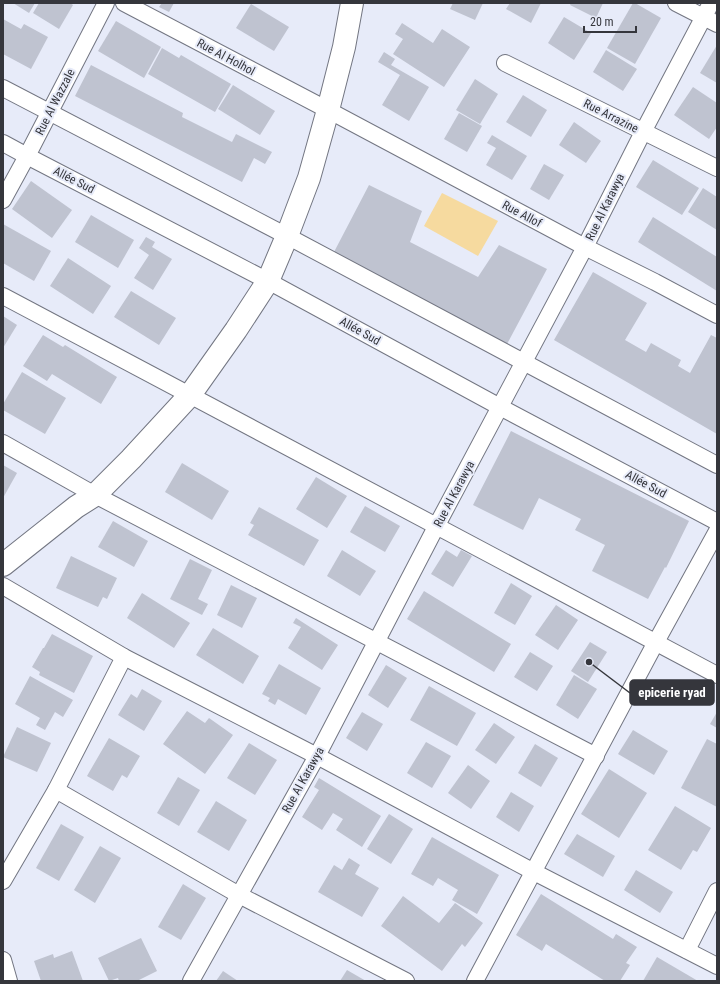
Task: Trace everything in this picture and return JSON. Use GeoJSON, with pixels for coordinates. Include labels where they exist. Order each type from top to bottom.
{"type":"FeatureCollection","features":[{"type":"Feature","properties":{"kind":"street","name":"Rue Al Wazzale"},"geometry":{"type":"LineString","coordinates":[[3,200],[106,3]]}},
{"type":"Feature","properties":{"kind":"street","name":"Rue Al Holhol"},"geometry":{"type":"LineString","coordinates":[[124,3],[328,110]]}},
{"type":"Feature","properties":{"kind":"street"},"geometry":{"type":"LineString","coordinates":[[3,566],[76,507],[95,495],[131,459],[190,395],[236,330],[268,281],[310,178],[344,47],[352,3]]}},
{"type":"Feature","properties":{"kind":"street"},"geometry":{"type":"LineString","coordinates":[[676,3],[717,24]]}},
{"type":"Feature","properties":{"kind":"street","name":"Rue Al Karawya"},"geometry":{"type":"LineString","coordinates":[[191,981],[317,756],[437,525],[585,247],[643,132],[711,3]]}},
{"type":"Feature","properties":{"kind":"street","name":"Rue Arrazine"},"geometry":{"type":"LineString","coordinates":[[504,63],[717,168]]}},
{"type":"Feature","properties":{"kind":"street"},"geometry":{"type":"LineString","coordinates":[[3,88],[287,236],[717,465]]}},
{"type":"Feature","properties":{"kind":"street","name":"Rue Allof"},"geometry":{"type":"LineString","coordinates":[[328,110],[585,247],[717,315]]}},
{"type":"Feature","properties":{"kind":"street","name":"Allée Sud"},"geometry":{"type":"LineString","coordinates":[[3,143],[268,281],[500,407],[717,522]]}},
{"type":"Feature","properties":{"kind":"street"},"geometry":{"type":"LineString","coordinates":[[3,296],[437,525],[717,675]]}},
{"type":"Feature","properties":{"kind":"street"},"geometry":{"type":"LineString","coordinates":[[3,443],[95,495],[596,756]]}},
{"type":"Feature","properties":{"kind":"street"},"geometry":{"type":"LineString","coordinates":[[475,981],[717,531]]}},
{"type":"Feature","properties":{"kind":"street"},"geometry":{"type":"LineString","coordinates":[[3,586],[124,656],[317,756],[534,872],[717,966]]}},
{"type":"Feature","properties":{"kind":"street"},"geometry":{"type":"LineString","coordinates":[[3,881],[56,790],[124,656]]}},
{"type":"Feature","properties":{"kind":"street"},"geometry":{"type":"LineString","coordinates":[[56,790],[239,895],[406,981]]}},
{"type":"Feature","properties":{"kind":"street"},"geometry":{"type":"LineString","coordinates":[[687,950],[717,891]]}},
{"type":"Feature","properties":{"kind":"street"},"geometry":{"type":"LineString","coordinates":[[3,960],[9,981]]}},
{"type":"Feature","properties":{"kind":"shaded area"},"geometry":{"type":"Polygon","coordinates":[[[442,193],[498,221],[478,256],[424,226],[442,193]]]}},
{"type":"Feature","properties":{"kind":"building"},"geometry":{"type":"Polygon","coordinates":[[[13,3],[35,3],[29,13],[13,3]]]}},
{"type":"Feature","properties":{"kind":"building"},"geometry":{"type":"Polygon","coordinates":[[[39,3],[70,3],[73,5],[59,29],[33,13],[39,3]]]}},
{"type":"Feature","properties":{"kind":"building"},"geometry":{"type":"Polygon","coordinates":[[[162,3],[174,3],[169,12],[159,7],[162,3]]]}},
{"type":"Feature","properties":{"kind":"building"},"geometry":{"type":"Polygon","coordinates":[[[453,3],[483,3],[475,20],[450,9],[453,3]]]}},
{"type":"Feature","properties":{"kind":"building"},"geometry":{"type":"Polygon","coordinates":[[[510,3],[541,3],[531,23],[506,9],[510,3]]]}},
{"type":"Feature","properties":{"kind":"building"},"geometry":{"type":"Polygon","coordinates":[[[571,3],[603,3],[596,18],[570,5],[571,3]]]}},
{"type":"Feature","properties":{"kind":"building"},"geometry":{"type":"Polygon","coordinates":[[[633,3],[661,18],[635,64],[607,48],[633,3]]]}},
{"type":"Feature","properties":{"kind":"building"},"geometry":{"type":"Polygon","coordinates":[[[251,4],[289,27],[274,51],[236,28],[251,4]]]}},
{"type":"Feature","properties":{"kind":"building"},"geometry":{"type":"Polygon","coordinates":[[[564,17],[591,33],[574,60],[548,43],[564,17]]]}},
{"type":"Feature","properties":{"kind":"building"},"geometry":{"type":"Polygon","coordinates":[[[3,19],[21,29],[24,24],[48,37],[31,69],[3,54],[3,19]]]}},
{"type":"Feature","properties":{"kind":"building"},"geometry":{"type":"Polygon","coordinates":[[[116,21],[161,47],[144,78],[98,51],[116,21]]]}},
{"type":"Feature","properties":{"kind":"building"},"geometry":{"type":"Polygon","coordinates":[[[402,23],[433,43],[442,29],[470,47],[444,87],[393,54],[403,39],[395,34],[402,23]]]}},
{"type":"Feature","properties":{"kind":"building"},"geometry":{"type":"Polygon","coordinates":[[[717,45],[717,83],[700,73],[717,45]]]}},
{"type":"Feature","properties":{"kind":"building"},"geometry":{"type":"Polygon","coordinates":[[[162,48],[179,58],[181,55],[231,84],[215,112],[148,74],[162,48]]]}},
{"type":"Feature","properties":{"kind":"building"},"geometry":{"type":"Polygon","coordinates":[[[606,50],[637,69],[623,91],[593,72],[606,50]]]}},
{"type":"Feature","properties":{"kind":"building"},"geometry":{"type":"Polygon","coordinates":[[[384,52],[395,59],[391,65],[429,87],[409,121],[382,105],[400,75],[378,62],[384,52]]]}},
{"type":"Feature","properties":{"kind":"building"},"geometry":{"type":"Polygon","coordinates":[[[91,65],[183,113],[182,117],[232,142],[236,134],[272,152],[265,164],[254,158],[242,182],[75,96],[91,65]]]}},
{"type":"Feature","properties":{"kind":"building"},"geometry":{"type":"Polygon","coordinates":[[[475,79],[498,94],[480,124],[456,110],[475,79]]]}},
{"type":"Feature","properties":{"kind":"building"},"geometry":{"type":"Polygon","coordinates":[[[233,85],[275,111],[260,135],[218,109],[233,85]]]}},
{"type":"Feature","properties":{"kind":"building"},"geometry":{"type":"Polygon","coordinates":[[[693,87],[717,103],[717,127],[709,139],[674,115],[693,87]]]}},
{"type":"Feature","properties":{"kind":"building"},"geometry":{"type":"Polygon","coordinates":[[[523,95],[547,110],[531,137],[506,122],[523,95]]]}},
{"type":"Feature","properties":{"kind":"building"},"geometry":{"type":"Polygon","coordinates":[[[459,113],[482,126],[467,152],[444,139],[459,113]]]}},
{"type":"Feature","properties":{"kind":"building"},"geometry":{"type":"Polygon","coordinates":[[[574,122],[601,141],[586,163],[559,145],[574,122]]]}},
{"type":"Feature","properties":{"kind":"building"},"geometry":{"type":"Polygon","coordinates":[[[492,135],[527,156],[512,180],[486,165],[496,148],[487,143],[492,135]]]}},
{"type":"Feature","properties":{"kind":"building"},"geometry":{"type":"Polygon","coordinates":[[[653,160],[699,188],[682,215],[636,187],[653,160]]]}},
{"type":"Feature","properties":{"kind":"building"},"geometry":{"type":"Polygon","coordinates":[[[544,164],[564,175],[549,200],[530,189],[544,164]]]}},
{"type":"Feature","properties":{"kind":"building"},"geometry":{"type":"Polygon","coordinates":[[[31,181],[72,210],[52,238],[12,209],[31,181]]]}},
{"type":"Feature","properties":{"kind":"building"},"geometry":{"type":"Polygon","coordinates":[[[369,185],[422,211],[410,242],[478,277],[499,245],[547,269],[507,344],[334,252],[369,185]]]}},
{"type":"Feature","properties":{"kind":"building"},"geometry":{"type":"Polygon","coordinates":[[[703,188],[717,197],[717,230],[688,212],[703,188]]]}},
{"type":"Feature","properties":{"kind":"building"},"geometry":{"type":"Polygon","coordinates":[[[91,215],[134,240],[118,268],[75,242],[91,215]]]}},
{"type":"Feature","properties":{"kind":"building"},"geometry":{"type":"Polygon","coordinates":[[[653,217],[717,257],[717,291],[638,242],[653,217]]]}},
{"type":"Feature","properties":{"kind":"building"},"geometry":{"type":"Polygon","coordinates":[[[3,224],[51,251],[34,281],[3,263],[3,224]]]}},
{"type":"Feature","properties":{"kind":"building"},"geometry":{"type":"Polygon","coordinates":[[[146,237],[155,242],[152,247],[172,259],[153,290],[134,278],[149,255],[139,248],[146,237]]]}},
{"type":"Feature","properties":{"kind":"building"},"geometry":{"type":"Polygon","coordinates":[[[68,258],[111,286],[93,314],[50,286],[68,258]]]}},
{"type":"Feature","properties":{"kind":"building"},"geometry":{"type":"Polygon","coordinates":[[[593,272],[647,303],[625,340],[646,352],[651,343],[681,360],[678,366],[690,373],[711,335],[717,338],[717,434],[554,340],[593,272]]]}},
{"type":"Feature","properties":{"kind":"building"},"geometry":{"type":"Polygon","coordinates":[[[131,291],[176,318],[159,345],[114,317],[131,291]]]}},
{"type":"Feature","properties":{"kind":"building"},"geometry":{"type":"Polygon","coordinates":[[[3,316],[17,325],[3,348],[3,316]]]}},
{"type":"Feature","properties":{"kind":"building"},"geometry":{"type":"Polygon","coordinates":[[[43,335],[63,347],[65,345],[117,377],[101,404],[52,374],[47,381],[23,366],[43,335]]]}},
{"type":"Feature","properties":{"kind":"building"},"geometry":{"type":"Polygon","coordinates":[[[22,372],[66,398],[45,434],[3,410],[3,404],[22,372]]]}},
{"type":"Feature","properties":{"kind":"building"},"geometry":{"type":"Polygon","coordinates":[[[511,431],[689,521],[666,568],[665,567],[648,599],[592,571],[605,545],[575,530],[581,519],[539,498],[523,530],[473,505],[511,431]]]}},
{"type":"Feature","properties":{"kind":"building"},"geometry":{"type":"Polygon","coordinates":[[[182,463],[229,491],[212,520],[165,492],[182,463]]]}},
{"type":"Feature","properties":{"kind":"building"},"geometry":{"type":"Polygon","coordinates":[[[3,465],[17,473],[3,498],[3,465]]]}},
{"type":"Feature","properties":{"kind":"building"},"geometry":{"type":"Polygon","coordinates":[[[316,477],[347,496],[327,528],[296,509],[316,477]]]}},
{"type":"Feature","properties":{"kind":"building"},"geometry":{"type":"Polygon","coordinates":[[[365,506],[400,526],[385,552],[350,532],[365,506]]]}},
{"type":"Feature","properties":{"kind":"building"},"geometry":{"type":"Polygon","coordinates":[[[259,507],[319,540],[304,566],[248,535],[254,525],[250,523],[259,507]]]}},
{"type":"Feature","properties":{"kind":"building"},"geometry":{"type":"Polygon","coordinates":[[[113,521],[148,541],[134,567],[98,547],[113,521]]]}},
{"type":"Feature","properties":{"kind":"building"},"geometry":{"type":"Polygon","coordinates":[[[342,550],[376,571],[360,596],[327,576],[342,550]]]}},
{"type":"Feature","properties":{"kind":"building"},"geometry":{"type":"Polygon","coordinates":[[[446,550],[457,557],[461,550],[472,556],[453,587],[431,574],[446,550]]]}},
{"type":"Feature","properties":{"kind":"building"},"geometry":{"type":"Polygon","coordinates":[[[71,556],[117,578],[107,599],[103,597],[98,607],[56,588],[71,556]]]}},
{"type":"Feature","properties":{"kind":"building"},"geometry":{"type":"Polygon","coordinates":[[[190,559],[212,570],[198,599],[208,604],[202,615],[170,599],[190,559]]]}},
{"type":"Feature","properties":{"kind":"building"},"geometry":{"type":"Polygon","coordinates":[[[511,583],[532,596],[515,625],[494,613],[511,583]]]}},
{"type":"Feature","properties":{"kind":"building"},"geometry":{"type":"Polygon","coordinates":[[[231,585],[257,598],[242,628],[217,615],[231,585]]]}},
{"type":"Feature","properties":{"kind":"building"},"geometry":{"type":"Polygon","coordinates":[[[424,591],[511,644],[494,672],[407,619],[424,591]]]}},
{"type":"Feature","properties":{"kind":"building"},"geometry":{"type":"Polygon","coordinates":[[[142,593],[190,623],[174,648],[127,618],[142,593]]]}},
{"type":"Feature","properties":{"kind":"building"},"geometry":{"type":"Polygon","coordinates":[[[556,605],[578,620],[558,650],[535,635],[556,605]]]}},
{"type":"Feature","properties":{"kind":"building"},"geometry":{"type":"Polygon","coordinates":[[[296,618],[338,645],[322,670],[288,648],[301,627],[293,623],[296,618]]]}},
{"type":"Feature","properties":{"kind":"building"},"geometry":{"type":"Polygon","coordinates":[[[213,628],[259,656],[243,684],[196,655],[213,628]]]}},
{"type":"Feature","properties":{"kind":"building"},"geometry":{"type":"Polygon","coordinates":[[[52,634],[93,656],[74,693],[39,675],[40,672],[32,667],[52,634]]]}},
{"type":"Feature","properties":{"kind":"building"},"geometry":{"type":"Polygon","coordinates":[[[590,642],[607,652],[588,682],[571,671],[590,642]]]}},
{"type":"Feature","properties":{"kind":"building"},"geometry":{"type":"Polygon","coordinates":[[[530,652],[553,666],[537,691],[514,677],[530,652]]]}},
{"type":"Feature","properties":{"kind":"building"},"geometry":{"type":"Polygon","coordinates":[[[279,664],[321,688],[306,715],[278,699],[275,705],[268,701],[270,698],[262,694],[279,664]]]}},
{"type":"Feature","properties":{"kind":"building"},"geometry":{"type":"Polygon","coordinates":[[[386,665],[407,678],[388,708],[368,695],[386,665]]]}},
{"type":"Feature","properties":{"kind":"building"},"geometry":{"type":"Polygon","coordinates":[[[574,675],[597,689],[578,719],[556,705],[574,675]]]}},
{"type":"Feature","properties":{"kind":"building"},"geometry":{"type":"Polygon","coordinates":[[[30,676],[73,700],[63,717],[55,712],[45,730],[36,725],[40,718],[15,704],[30,676]]]}},
{"type":"Feature","properties":{"kind":"building"},"geometry":{"type":"Polygon","coordinates":[[[429,686],[476,713],[457,746],[410,720],[429,686]]]}},
{"type":"Feature","properties":{"kind":"building"},"geometry":{"type":"Polygon","coordinates":[[[142,689],[162,701],[144,731],[118,715],[131,694],[137,698],[142,689]]]}},
{"type":"Feature","properties":{"kind":"building"},"geometry":{"type":"Polygon","coordinates":[[[187,711],[205,723],[209,718],[233,735],[205,774],[163,744],[187,711]]]}},
{"type":"Feature","properties":{"kind":"building"},"geometry":{"type":"Polygon","coordinates":[[[362,712],[383,724],[367,751],[346,738],[362,712]]]}},
{"type":"Feature","properties":{"kind":"building"},"geometry":{"type":"Polygon","coordinates":[[[717,712],[717,728],[710,724],[717,712]]]}},
{"type":"Feature","properties":{"kind":"building"},"geometry":{"type":"Polygon","coordinates":[[[494,723],[515,737],[496,764],[475,750],[494,723]]]}},
{"type":"Feature","properties":{"kind":"building"},"geometry":{"type":"Polygon","coordinates":[[[17,727],[51,743],[37,772],[3,757],[17,727]]]}},
{"type":"Feature","properties":{"kind":"building"},"geometry":{"type":"Polygon","coordinates":[[[633,730],[668,751],[654,775],[618,754],[633,730]]]}},
{"type":"Feature","properties":{"kind":"building"},"geometry":{"type":"Polygon","coordinates":[[[109,738],[140,756],[127,778],[122,775],[113,791],[87,776],[109,738]]]}},
{"type":"Feature","properties":{"kind":"building"},"geometry":{"type":"Polygon","coordinates":[[[707,739],[717,744],[717,807],[681,788],[707,739]]]}},
{"type":"Feature","properties":{"kind":"building"},"geometry":{"type":"Polygon","coordinates":[[[426,742],[451,756],[432,788],[407,773],[426,742]]]}},
{"type":"Feature","properties":{"kind":"building"},"geometry":{"type":"Polygon","coordinates":[[[249,743],[277,760],[255,795],[227,778],[249,743]]]}},
{"type":"Feature","properties":{"kind":"building"},"geometry":{"type":"Polygon","coordinates":[[[535,744],[558,758],[541,787],[518,773],[535,744]]]}},
{"type":"Feature","properties":{"kind":"building"},"geometry":{"type":"Polygon","coordinates":[[[468,765],[490,781],[471,809],[448,793],[468,765]]]}},
{"type":"Feature","properties":{"kind":"building"},"geometry":{"type":"Polygon","coordinates":[[[609,769],[647,793],[619,838],[581,814],[609,769]]]}},
{"type":"Feature","properties":{"kind":"building"},"geometry":{"type":"Polygon","coordinates":[[[178,777],[200,790],[179,826],[157,813],[178,777]]]}},
{"type":"Feature","properties":{"kind":"building"},"geometry":{"type":"Polygon","coordinates":[[[319,778],[381,816],[362,847],[336,830],[343,819],[333,813],[322,830],[302,817],[319,790],[314,787],[319,778]]]}},
{"type":"Feature","properties":{"kind":"building"},"geometry":{"type":"Polygon","coordinates":[[[511,792],[534,806],[519,832],[496,817],[511,792]]]}},
{"type":"Feature","properties":{"kind":"building"},"geometry":{"type":"Polygon","coordinates":[[[216,801],[247,820],[229,851],[197,832],[216,801]]]}},
{"type":"Feature","properties":{"kind":"building"},"geometry":{"type":"Polygon","coordinates":[[[675,806],[711,828],[697,852],[693,850],[681,870],[648,850],[675,806]]]}},
{"type":"Feature","properties":{"kind":"building"},"geometry":{"type":"Polygon","coordinates":[[[389,814],[413,829],[391,864],[367,849],[389,814]]]}},
{"type":"Feature","properties":{"kind":"building"},"geometry":{"type":"Polygon","coordinates":[[[61,824],[84,837],[59,881],[36,868],[61,824]]]}},
{"type":"Feature","properties":{"kind":"building"},"geometry":{"type":"Polygon","coordinates":[[[577,834],[615,856],[603,877],[564,854],[577,834]]]}},
{"type":"Feature","properties":{"kind":"building"},"geometry":{"type":"Polygon","coordinates":[[[432,837],[499,875],[477,914],[452,900],[458,890],[438,878],[433,886],[411,874],[432,837]]]}},
{"type":"Feature","properties":{"kind":"building"},"geometry":{"type":"Polygon","coordinates":[[[100,846],[121,858],[95,903],[74,890],[100,846]]]}},
{"type":"Feature","properties":{"kind":"building"},"geometry":{"type":"Polygon","coordinates":[[[349,858],[360,865],[355,874],[379,888],[362,917],[318,892],[334,865],[342,870],[349,858]]]}},
{"type":"Feature","properties":{"kind":"building"},"geometry":{"type":"Polygon","coordinates":[[[636,870],[673,892],[660,913],[624,890],[636,870]]]}},
{"type":"Feature","properties":{"kind":"building"},"geometry":{"type":"Polygon","coordinates":[[[183,884],[206,898],[181,940],[158,927],[183,884]]]}},
{"type":"Feature","properties":{"kind":"building"},"geometry":{"type":"Polygon","coordinates":[[[541,894],[613,939],[616,934],[637,947],[626,963],[630,965],[620,981],[605,981],[546,944],[542,951],[516,935],[541,894]]]}},
{"type":"Feature","properties":{"kind":"building"},"geometry":{"type":"Polygon","coordinates":[[[403,896],[439,923],[455,903],[483,923],[465,947],[462,944],[442,971],[381,926],[403,896]]]}},
{"type":"Feature","properties":{"kind":"building"},"geometry":{"type":"Polygon","coordinates":[[[141,938],[157,971],[137,981],[119,981],[118,978],[109,981],[98,958],[141,938]]]}},
{"type":"Feature","properties":{"kind":"building"},"geometry":{"type":"Polygon","coordinates":[[[72,951],[83,981],[41,981],[34,961],[53,954],[54,958],[72,951]]]}},
{"type":"Feature","properties":{"kind":"building"},"geometry":{"type":"Polygon","coordinates":[[[657,957],[698,981],[643,981],[657,957]]]}},
{"type":"Feature","properties":{"kind":"building"},"geometry":{"type":"Polygon","coordinates":[[[347,970],[366,981],[340,981],[347,970]]]}},
{"type":"Feature","properties":{"kind":"building"},"geometry":{"type":"Polygon","coordinates":[[[223,971],[238,981],[216,981],[223,971]]]}},
{"type":"Feature","properties":{"kind":"place","name":"epicerie ryad"},"geometry":{"type":"Point","coordinates":[589,662]}}]}
